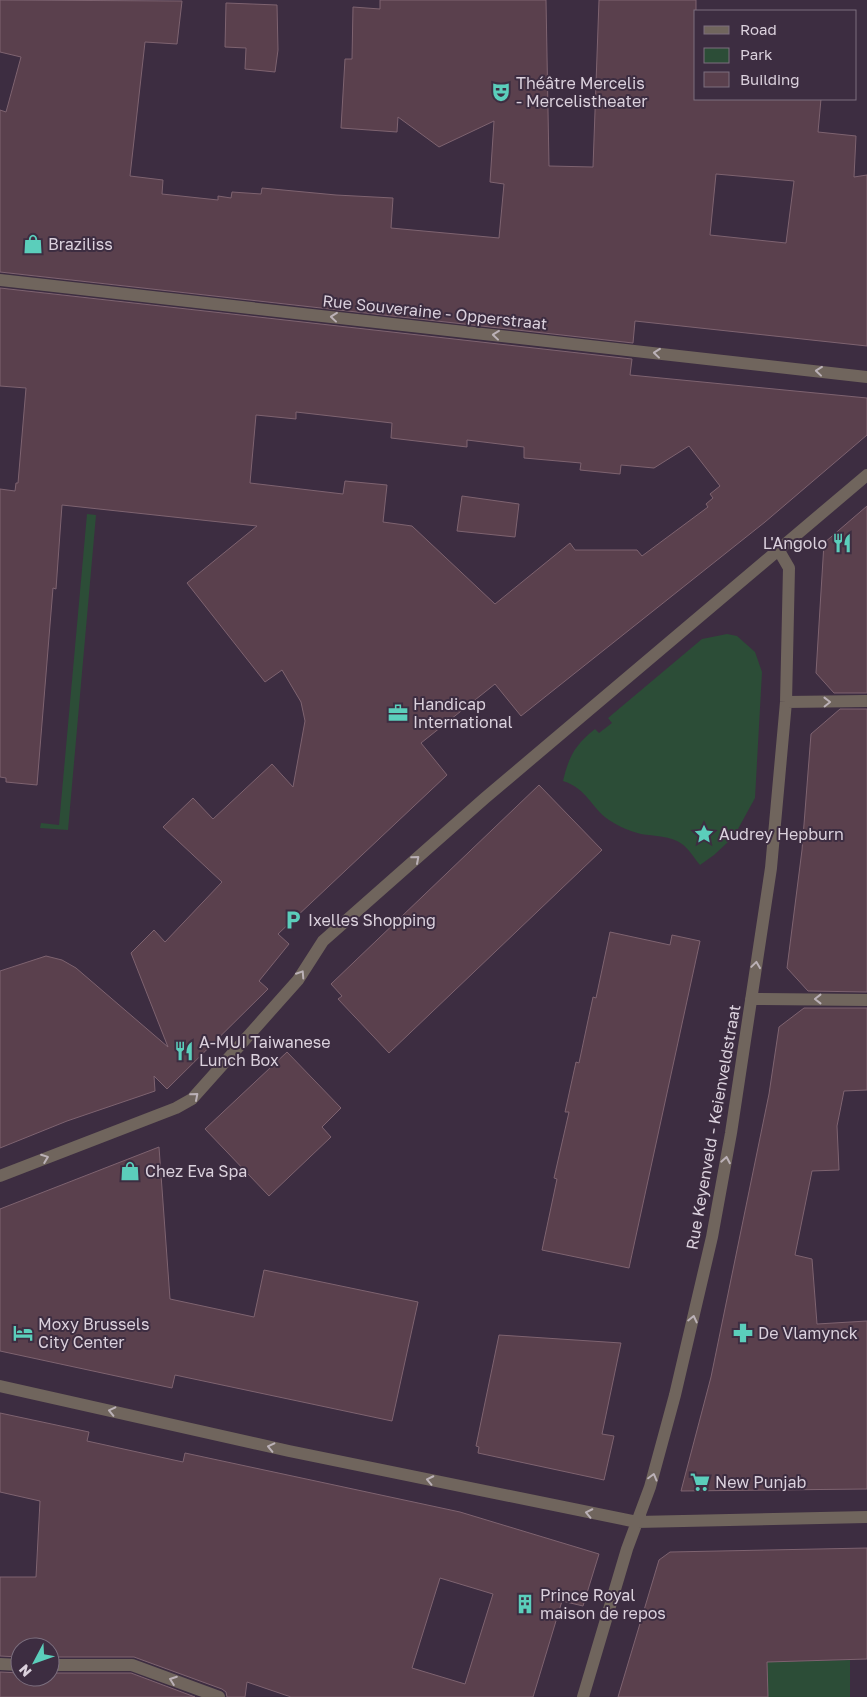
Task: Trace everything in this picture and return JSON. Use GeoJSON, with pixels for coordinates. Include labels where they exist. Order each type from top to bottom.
{"type":"FeatureCollection","features":[{"type":"Feature","properties":{"kind":"street","name":"Rue Souveraine - Opperstraat"},"geometry":{"type":"LineString","coordinates":[[0,280],[867,377]]}},
{"type":"Feature","properties":{"kind":"street"},"geometry":{"type":"LineString","coordinates":[[0,1176],[176,1108],[192,1099],[298,980],[323,941],[485,798],[867,475]]}},
{"type":"Feature","properties":{"kind":"street","name":"Rue Keyenveld - Keienveldstraat"},"geometry":{"type":"LineString","coordinates":[[583,1697],[627,1549],[650,1487],[676,1395],[712,1237],[731,1133],[770,868],[786,702],[789,568],[778,549]]}},
{"type":"Feature","properties":{"kind":"street"},"geometry":{"type":"LineString","coordinates":[[786,702],[867,701]]}},
{"type":"Feature","properties":{"kind":"street"},"geometry":{"type":"LineString","coordinates":[[751,999],[867,1000]]}},
{"type":"Feature","properties":{"kind":"street"},"geometry":{"type":"LineString","coordinates":[[0,1386],[289,1451],[637,1522],[867,1517]]}},
{"type":"Feature","properties":{"kind":"street"},"geometry":{"type":"LineString","coordinates":[[60,1665],[132,1665],[219,1697]]}},
{"type":"Feature","properties":{"kind":"green space"},"geometry":{"type":"Polygon","coordinates":[[[87,514],[96,515],[68,830],[40,828],[41,823],[59,825],[87,514]]]}},
{"type":"Feature","properties":{"kind":"green space"},"geometry":{"type":"Polygon","coordinates":[[[727,634],[737,636],[755,652],[762,672],[755,798],[738,829],[728,842],[700,865],[687,848],[678,841],[637,833],[613,822],[597,810],[584,793],[563,781],[574,752],[588,735],[595,729],[599,733],[612,723],[608,718],[702,639],[727,634]]]}},
{"type":"Feature","properties":{"kind":"green space"},"geometry":{"type":"Polygon","coordinates":[[[850,1660],[850,1697],[768,1697],[767,1662],[850,1660]]]}},
{"type":"Feature","properties":{"kind":"building"},"geometry":{"type":"Polygon","coordinates":[[[0,0],[182,1],[177,44],[145,42],[130,176],[163,180],[162,194],[218,200],[218,196],[231,198],[232,192],[261,194],[262,188],[393,198],[391,228],[499,238],[504,184],[490,182],[494,121],[439,147],[398,117],[397,132],[341,128],[345,59],[352,59],[353,7],[380,9],[380,0],[546,0],[549,166],[593,167],[599,0],[696,0],[696,10],[694,10],[694,100],[821,100],[818,132],[856,136],[854,177],[867,175],[867,346],[635,321],[633,343],[0,272],[0,110],[6,112],[21,57],[0,52],[0,0]],[[716,174],[710,235],[786,243],[794,181],[716,174]]]}},
{"type":"Feature","properties":{"kind":"building"},"geometry":{"type":"Polygon","coordinates":[[[226,3],[277,5],[278,50],[275,72],[245,69],[246,48],[225,47],[226,3]]]}},
{"type":"Feature","properties":{"kind":"building"},"geometry":{"type":"Polygon","coordinates":[[[0,288],[632,359],[630,375],[867,398],[867,435],[765,522],[521,716],[495,684],[421,743],[447,775],[278,934],[289,944],[259,981],[268,989],[167,1089],[154,1076],[155,1091],[67,1121],[0,1148],[0,971],[46,956],[62,960],[76,968],[168,1047],[131,953],[154,930],[165,942],[222,882],[163,827],[193,798],[213,819],[272,764],[293,787],[305,721],[301,702],[282,670],[265,682],[187,583],[257,526],[62,505],[56,589],[53,588],[37,785],[6,782],[6,778],[0,777],[0,489],[15,491],[16,483],[18,483],[26,388],[0,386],[0,288]],[[296,412],[296,419],[256,415],[250,483],[343,494],[345,481],[387,485],[383,522],[412,526],[495,604],[570,543],[575,550],[637,550],[642,556],[708,507],[706,504],[713,498],[710,494],[720,486],[689,446],[654,468],[621,465],[620,474],[580,470],[581,463],[524,458],[524,447],[467,440],[467,447],[391,438],[392,423],[296,412]]]}},
{"type":"Feature","properties":{"kind":"building"},"geometry":{"type":"Polygon","coordinates":[[[462,496],[519,504],[515,537],[457,531],[462,496]]]}},
{"type":"Feature","properties":{"kind":"building"},"geometry":{"type":"Polygon","coordinates":[[[867,506],[867,693],[834,693],[816,673],[824,543],[867,506]]]}},
{"type":"Feature","properties":{"kind":"building"},"geometry":{"type":"Polygon","coordinates":[[[840,709],[867,709],[867,992],[808,991],[787,968],[802,850],[811,734],[840,709]]]}},
{"type":"Feature","properties":{"kind":"building"},"geometry":{"type":"Polygon","coordinates":[[[539,785],[602,850],[389,1053],[338,999],[342,996],[331,984],[539,785]]]}},
{"type":"Feature","properties":{"kind":"building"},"geometry":{"type":"Polygon","coordinates":[[[610,932],[670,945],[672,935],[700,941],[629,1268],[542,1250],[557,1179],[554,1178],[569,1112],[565,1112],[576,1062],[579,1063],[593,997],[596,998],[610,932]]]}},
{"type":"Feature","properties":{"kind":"building"},"geometry":{"type":"Polygon","coordinates":[[[804,1008],[867,1008],[867,1090],[844,1091],[837,1126],[839,1170],[812,1171],[795,1255],[812,1259],[817,1324],[867,1321],[867,1489],[681,1491],[711,1377],[769,1094],[779,1027],[804,1008]]]}},
{"type":"Feature","properties":{"kind":"building"},"geometry":{"type":"Polygon","coordinates":[[[287,1052],[341,1108],[322,1127],[331,1137],[269,1196],[205,1129],[287,1052]]]}},
{"type":"Feature","properties":{"kind":"building"},"geometry":{"type":"Polygon","coordinates":[[[159,1147],[170,1299],[254,1317],[264,1270],[418,1302],[392,1421],[175,1375],[172,1388],[0,1351],[0,1209],[159,1147]]]}},
{"type":"Feature","properties":{"kind":"building"},"geometry":{"type":"Polygon","coordinates":[[[499,1335],[621,1343],[602,1434],[614,1436],[604,1480],[478,1453],[479,1447],[476,1446],[499,1335]]]}},
{"type":"Feature","properties":{"kind":"building"},"geometry":{"type":"Polygon","coordinates":[[[0,1413],[89,1432],[87,1441],[183,1462],[185,1453],[460,1512],[599,1554],[583,1606],[562,1601],[533,1697],[291,1697],[247,1682],[245,1697],[227,1697],[226,1692],[222,1689],[134,1657],[60,1657],[60,1637],[10,1637],[10,1656],[0,1656],[0,1577],[36,1577],[40,1501],[0,1492],[0,1413]],[[440,1578],[412,1668],[465,1684],[493,1594],[440,1578]]]}},
{"type":"Feature","properties":{"kind":"building"},"geometry":{"type":"Polygon","coordinates":[[[867,1548],[867,1659],[767,1662],[768,1697],[618,1697],[659,1560],[670,1552],[867,1548]]]}},
{"type":"Feature","properties":{"kind":"building"},"geometry":{"type":"Polygon","coordinates":[[[0,1672],[10,1672],[10,1687],[60,1687],[60,1673],[131,1673],[195,1697],[0,1697],[0,1672]]]}},
{"type":"Feature","properties":{"kind":"place","name":"Théâtre Mercelis - Mercelistheater"},"geometry":{"type":"Point","coordinates":[501,92]}},
{"type":"Feature","properties":{"kind":"place","name":"Braziliss"},"geometry":{"type":"Point","coordinates":[33,244]}},
{"type":"Feature","properties":{"kind":"place","name":"L'Angolo"},"geometry":{"type":"Point","coordinates":[842,543]}},
{"type":"Feature","properties":{"kind":"place","name":"Handicap International"},"geometry":{"type":"Point","coordinates":[398,713]}},
{"type":"Feature","properties":{"kind":"place","name":"Audrey Hepburn"},"geometry":{"type":"Point","coordinates":[704,834]}},
{"type":"Feature","properties":{"kind":"place","name":"Ixelles Shopping"},"geometry":{"type":"Point","coordinates":[293,920]}},
{"type":"Feature","properties":{"kind":"place","name":"A-MUI Taiwanese Lunch Box"},"geometry":{"type":"Point","coordinates":[184,1051]}},
{"type":"Feature","properties":{"kind":"place","name":"Chez Eva Spa"},"geometry":{"type":"Point","coordinates":[130,1171]}},
{"type":"Feature","properties":{"kind":"place","name":"Moxy Brussels City Center"},"geometry":{"type":"Point","coordinates":[23,1333]}},
{"type":"Feature","properties":{"kind":"place","name":"De Vlamynck"},"geometry":{"type":"Point","coordinates":[743,1333]}},
{"type":"Feature","properties":{"kind":"place","name":"New Punjab"},"geometry":{"type":"Point","coordinates":[700,1482]}},
{"type":"Feature","properties":{"kind":"place","name":"Prince Royal maison de repos"},"geometry":{"type":"Point","coordinates":[525,1604]}}]}
